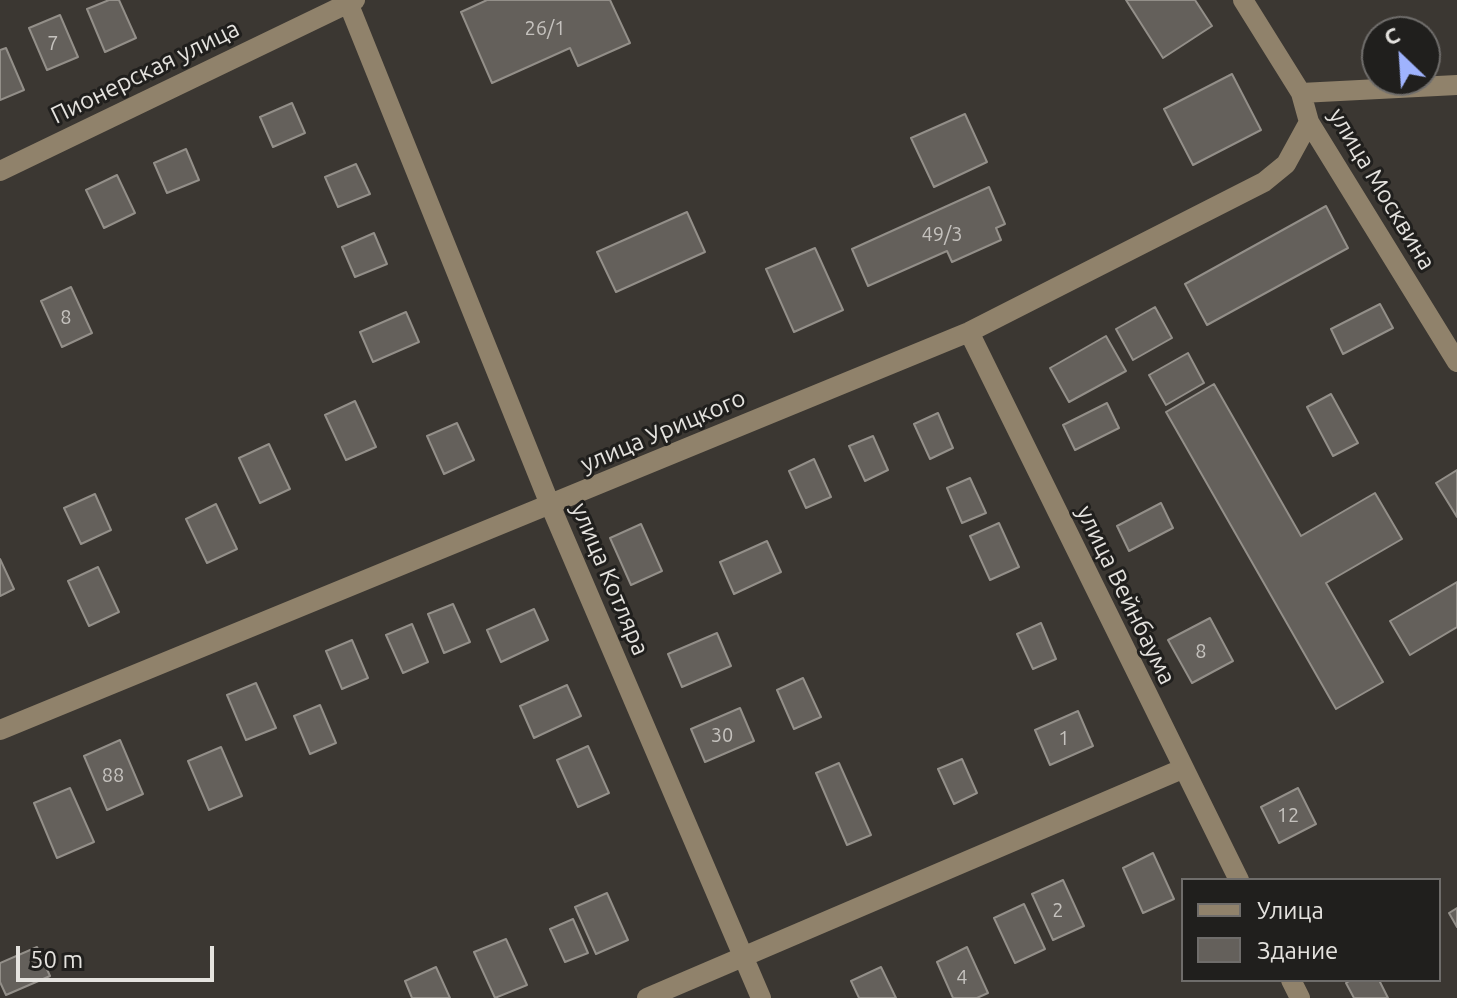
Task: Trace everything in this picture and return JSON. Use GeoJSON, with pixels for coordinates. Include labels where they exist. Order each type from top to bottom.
{"type":"FeatureCollection","features":[{"type":"Feature","properties":{"kind":"street","name":"улица Москвина"},"geometry":{"type":"LineString","coordinates":[[1243,0],[1301,93],[1309,122],[1457,362]]}},
{"type":"Feature","properties":{"kind":"street","name":"Пионерская улица"},"geometry":{"type":"LineString","coordinates":[[0,171],[350,1]]}},
{"type":"Feature","properties":{"kind":"street","name":"улица Котляра"},"geometry":{"type":"LineString","coordinates":[[350,1],[551,507],[761,998]]}},
{"type":"Feature","properties":{"kind":"street"},"geometry":{"type":"LineString","coordinates":[[1301,93],[1457,85]]}},
{"type":"Feature","properties":{"kind":"street","name":"улица Урицкого"},"geometry":{"type":"LineString","coordinates":[[0,730],[551,507],[969,332],[1264,182],[1286,164],[1309,122]]}},
{"type":"Feature","properties":{"kind":"street","name":"улица Вейнбаума"},"geometry":{"type":"LineString","coordinates":[[969,332],[1238,878]]}},
{"type":"Feature","properties":{"kind":"street"},"geometry":{"type":"LineString","coordinates":[[647,998],[1182,769]]}},
{"type":"Feature","properties":{"kind":"building"},"geometry":{"type":"Polygon","coordinates":[[[109,0],[119,0],[136,38],[105,52],[87,9],[109,0]]]}},
{"type":"Feature","properties":{"kind":"building"},"geometry":{"type":"Polygon","coordinates":[[[487,0],[610,0],[630,43],[578,66],[570,48],[492,83],[461,12],[487,0]]]}},
{"type":"Feature","properties":{"kind":"building"},"geometry":{"type":"Polygon","coordinates":[[[1126,0],[1195,0],[1212,26],[1163,58],[1126,0]]]}},
{"type":"Feature","properties":{"kind":"building"},"geometry":{"type":"Polygon","coordinates":[[[60,15],[78,57],[47,70],[29,28],[60,15]]]}},
{"type":"Feature","properties":{"kind":"building"},"geometry":{"type":"Polygon","coordinates":[[[6,48],[24,90],[0,100],[0,50],[6,48]]]}},
{"type":"Feature","properties":{"kind":"building"},"geometry":{"type":"Polygon","coordinates":[[[1232,74],[1261,130],[1193,165],[1164,109],[1232,74]]]}},
{"type":"Feature","properties":{"kind":"building"},"geometry":{"type":"Polygon","coordinates":[[[292,103],[305,133],[273,147],[260,117],[292,103]]]}},
{"type":"Feature","properties":{"kind":"building"},"geometry":{"type":"Polygon","coordinates":[[[965,114],[987,162],[934,187],[911,138],[965,114]]]}},
{"type":"Feature","properties":{"kind":"building"},"geometry":{"type":"Polygon","coordinates":[[[186,149],[199,180],[167,193],[154,163],[186,149]]]}},
{"type":"Feature","properties":{"kind":"building"},"geometry":{"type":"Polygon","coordinates":[[[356,164],[370,194],[338,207],[325,177],[356,164]]]}},
{"type":"Feature","properties":{"kind":"building"},"geometry":{"type":"Polygon","coordinates":[[[117,175],[135,213],[104,228],[86,190],[117,175]]]}},
{"type":"Feature","properties":{"kind":"building"},"geometry":{"type":"Polygon","coordinates":[[[989,187],[1005,224],[996,228],[1001,240],[952,262],[947,251],[868,286],[852,249],[989,187]]]}},
{"type":"Feature","properties":{"kind":"building"},"geometry":{"type":"Polygon","coordinates":[[[1326,206],[1348,248],[1207,325],[1185,284],[1326,206]]]}},
{"type":"Feature","properties":{"kind":"building"},"geometry":{"type":"Polygon","coordinates":[[[687,212],[705,252],[616,292],[597,252],[687,212]]]}},
{"type":"Feature","properties":{"kind":"building"},"geometry":{"type":"Polygon","coordinates":[[[374,233],[387,264],[355,277],[342,247],[374,233]]]}},
{"type":"Feature","properties":{"kind":"building"},"geometry":{"type":"Polygon","coordinates":[[[815,248],[843,310],[794,332],[766,269],[815,248]]]}},
{"type":"Feature","properties":{"kind":"building"},"geometry":{"type":"Polygon","coordinates":[[[71,287],[92,333],[62,347],[41,301],[71,287]]]}},
{"type":"Feature","properties":{"kind":"building"},"geometry":{"type":"Polygon","coordinates":[[[1380,304],[1393,328],[1343,354],[1331,329],[1380,304]]]}},
{"type":"Feature","properties":{"kind":"building"},"geometry":{"type":"Polygon","coordinates":[[[1155,307],[1172,338],[1133,360],[1116,329],[1155,307]]]}},
{"type":"Feature","properties":{"kind":"building"},"geometry":{"type":"Polygon","coordinates":[[[406,312],[419,342],[373,362],[360,332],[406,312]]]}},
{"type":"Feature","properties":{"kind":"building"},"geometry":{"type":"Polygon","coordinates":[[[1106,336],[1126,371],[1069,402],[1050,368],[1106,336]]]}},
{"type":"Feature","properties":{"kind":"building"},"geometry":{"type":"Polygon","coordinates":[[[1188,353],[1204,383],[1166,405],[1149,375],[1188,353]]]}},
{"type":"Feature","properties":{"kind":"building"},"geometry":{"type":"Polygon","coordinates":[[[1214,384],[1301,536],[1375,493],[1402,539],[1326,583],[1383,682],[1336,709],[1166,412],[1214,384]]]}},
{"type":"Feature","properties":{"kind":"building"},"geometry":{"type":"Polygon","coordinates":[[[1331,394],[1358,443],[1333,456],[1307,407],[1331,394]]]}},
{"type":"Feature","properties":{"kind":"building"},"geometry":{"type":"Polygon","coordinates":[[[355,401],[376,447],[346,460],[325,415],[355,401]]]}},
{"type":"Feature","properties":{"kind":"building"},"geometry":{"type":"Polygon","coordinates":[[[1107,403],[1119,428],[1075,450],[1063,425],[1107,403]]]}},
{"type":"Feature","properties":{"kind":"building"},"geometry":{"type":"Polygon","coordinates":[[[938,413],[953,448],[930,459],[914,424],[938,413]]]}},
{"type":"Feature","properties":{"kind":"building"},"geometry":{"type":"Polygon","coordinates":[[[457,423],[474,460],[444,474],[427,436],[457,423]]]}},
{"type":"Feature","properties":{"kind":"building"},"geometry":{"type":"Polygon","coordinates":[[[873,436],[888,470],[865,481],[849,446],[873,436]]]}},
{"type":"Feature","properties":{"kind":"building"},"geometry":{"type":"Polygon","coordinates":[[[269,444],[290,489],[260,503],[239,458],[269,444]]]}},
{"type":"Feature","properties":{"kind":"building"},"geometry":{"type":"Polygon","coordinates":[[[814,459],[831,497],[806,508],[789,471],[814,459]]]}},
{"type":"Feature","properties":{"kind":"building"},"geometry":{"type":"Polygon","coordinates":[[[1457,470],[1457,517],[1436,483],[1457,470]]]}},
{"type":"Feature","properties":{"kind":"building"},"geometry":{"type":"Polygon","coordinates":[[[970,478],[986,513],[962,523],[947,488],[970,478]]]}},
{"type":"Feature","properties":{"kind":"building"},"geometry":{"type":"Polygon","coordinates":[[[95,494],[111,530],[81,544],[64,508],[95,494]]]}},
{"type":"Feature","properties":{"kind":"building"},"geometry":{"type":"Polygon","coordinates":[[[1161,503],[1173,528],[1129,551],[1117,526],[1161,503]]]}},
{"type":"Feature","properties":{"kind":"building"},"geometry":{"type":"Polygon","coordinates":[[[216,504],[237,549],[207,563],[186,519],[216,504]]]}},
{"type":"Feature","properties":{"kind":"building"},"geometry":{"type":"Polygon","coordinates":[[[999,523],[1019,567],[990,580],[970,536],[999,523]]]}},
{"type":"Feature","properties":{"kind":"building"},"geometry":{"type":"Polygon","coordinates":[[[641,524],[662,571],[631,585],[610,538],[641,524]]]}},
{"type":"Feature","properties":{"kind":"building"},"geometry":{"type":"Polygon","coordinates":[[[767,541],[781,572],[734,594],[720,562],[767,541]]]}},
{"type":"Feature","properties":{"kind":"building"},"geometry":{"type":"Polygon","coordinates":[[[0,559],[14,589],[0,596],[0,559]]]}},
{"type":"Feature","properties":{"kind":"building"},"geometry":{"type":"Polygon","coordinates":[[[98,567],[119,612],[89,626],[68,581],[98,567]]]}},
{"type":"Feature","properties":{"kind":"building"},"geometry":{"type":"Polygon","coordinates":[[[1457,582],[1457,627],[1410,655],[1390,621],[1457,582]]]}},
{"type":"Feature","properties":{"kind":"building"},"geometry":{"type":"Polygon","coordinates":[[[453,604],[470,642],[444,653],[428,614],[453,604]]]}},
{"type":"Feature","properties":{"kind":"building"},"geometry":{"type":"Polygon","coordinates":[[[534,609],[548,640],[501,662],[487,630],[534,609]]]}},
{"type":"Feature","properties":{"kind":"building"},"geometry":{"type":"Polygon","coordinates":[[[1210,618],[1233,661],[1192,683],[1168,640],[1210,618]]]}},
{"type":"Feature","properties":{"kind":"building"},"geometry":{"type":"Polygon","coordinates":[[[1041,623],[1056,659],[1033,669],[1017,634],[1041,623]]]}},
{"type":"Feature","properties":{"kind":"building"},"geometry":{"type":"Polygon","coordinates":[[[412,624],[428,662],[403,673],[386,635],[412,624]]]}},
{"type":"Feature","properties":{"kind":"building"},"geometry":{"type":"Polygon","coordinates":[[[717,633],[731,666],[682,687],[668,654],[717,633]]]}},
{"type":"Feature","properties":{"kind":"building"},"geometry":{"type":"Polygon","coordinates":[[[352,640],[368,678],[342,689],[326,651],[352,640]]]}},
{"type":"Feature","properties":{"kind":"building"},"geometry":{"type":"Polygon","coordinates":[[[803,678],[821,717],[794,729],[777,690],[803,678]]]}},
{"type":"Feature","properties":{"kind":"building"},"geometry":{"type":"Polygon","coordinates":[[[256,683],[276,728],[246,740],[227,695],[256,683]]]}},
{"type":"Feature","properties":{"kind":"building"},"geometry":{"type":"Polygon","coordinates":[[[567,685],[581,716],[534,738],[520,706],[567,685]]]}},
{"type":"Feature","properties":{"kind":"building"},"geometry":{"type":"Polygon","coordinates":[[[320,705],[336,743],[310,754],[294,716],[320,705]]]}},
{"type":"Feature","properties":{"kind":"building"},"geometry":{"type":"Polygon","coordinates":[[[740,708],[754,741],[705,762],[691,729],[740,708]]]}},
{"type":"Feature","properties":{"kind":"building"},"geometry":{"type":"Polygon","coordinates":[[[1078,711],[1093,746],[1050,765],[1035,730],[1078,711]]]}},
{"type":"Feature","properties":{"kind":"building"},"geometry":{"type":"Polygon","coordinates":[[[120,740],[143,794],[107,810],[84,756],[120,740]]]}},
{"type":"Feature","properties":{"kind":"building"},"geometry":{"type":"Polygon","coordinates":[[[588,746],[609,793],[578,807],[557,760],[588,746]]]}},
{"type":"Feature","properties":{"kind":"building"},"geometry":{"type":"Polygon","coordinates":[[[221,747],[242,796],[209,810],[188,761],[221,747]]]}},
{"type":"Feature","properties":{"kind":"building"},"geometry":{"type":"Polygon","coordinates":[[[962,759],[977,793],[954,804],[938,769],[962,759]]]}},
{"type":"Feature","properties":{"kind":"building"},"geometry":{"type":"Polygon","coordinates":[[[839,763],[871,835],[847,845],[816,773],[839,763]]]}},
{"type":"Feature","properties":{"kind":"building"},"geometry":{"type":"Polygon","coordinates":[[[70,788],[94,842],[57,858],[34,803],[70,788]]]}},
{"type":"Feature","properties":{"kind":"building"},"geometry":{"type":"Polygon","coordinates":[[[1298,788],[1316,824],[1279,843],[1261,807],[1298,788]]]}},
{"type":"Feature","properties":{"kind":"building"},"geometry":{"type":"Polygon","coordinates":[[[1153,853],[1174,899],[1143,913],[1123,868],[1153,853]]]}},
{"type":"Feature","properties":{"kind":"building"},"geometry":{"type":"Polygon","coordinates":[[[1063,880],[1084,926],[1053,940],[1032,894],[1063,880]]]}},
{"type":"Feature","properties":{"kind":"building"},"geometry":{"type":"Polygon","coordinates":[[[607,893],[628,940],[596,954],[575,907],[607,893]]]}},
{"type":"Feature","properties":{"kind":"building"},"geometry":{"type":"Polygon","coordinates":[[[1024,904],[1045,949],[1015,963],[994,918],[1024,904]]]}},
{"type":"Feature","properties":{"kind":"building"},"geometry":{"type":"Polygon","coordinates":[[[1457,908],[1457,927],[1449,913],[1457,908]]]}},
{"type":"Feature","properties":{"kind":"building"},"geometry":{"type":"Polygon","coordinates":[[[573,919],[588,953],[565,962],[550,929],[573,919]]]}},
{"type":"Feature","properties":{"kind":"building"},"geometry":{"type":"Polygon","coordinates":[[[506,939],[527,985],[495,998],[474,952],[506,939]]]}},
{"type":"Feature","properties":{"kind":"building"},"geometry":{"type":"Polygon","coordinates":[[[37,947],[50,976],[6,995],[0,982],[0,963],[37,947]]]}},
{"type":"Feature","properties":{"kind":"building"},"geometry":{"type":"Polygon","coordinates":[[[967,947],[988,993],[977,998],[953,998],[937,962],[967,947]]]}},
{"type":"Feature","properties":{"kind":"building"},"geometry":{"type":"Polygon","coordinates":[[[436,967],[450,998],[412,998],[405,981],[436,967]]]}},
{"type":"Feature","properties":{"kind":"building"},"geometry":{"type":"Polygon","coordinates":[[[881,967],[896,998],[859,998],[851,981],[881,967]]]}},
{"type":"Feature","properties":{"kind":"building"},"geometry":{"type":"Polygon","coordinates":[[[1380,982],[1388,998],[1354,998],[1346,983],[1380,982]]]}}]}
